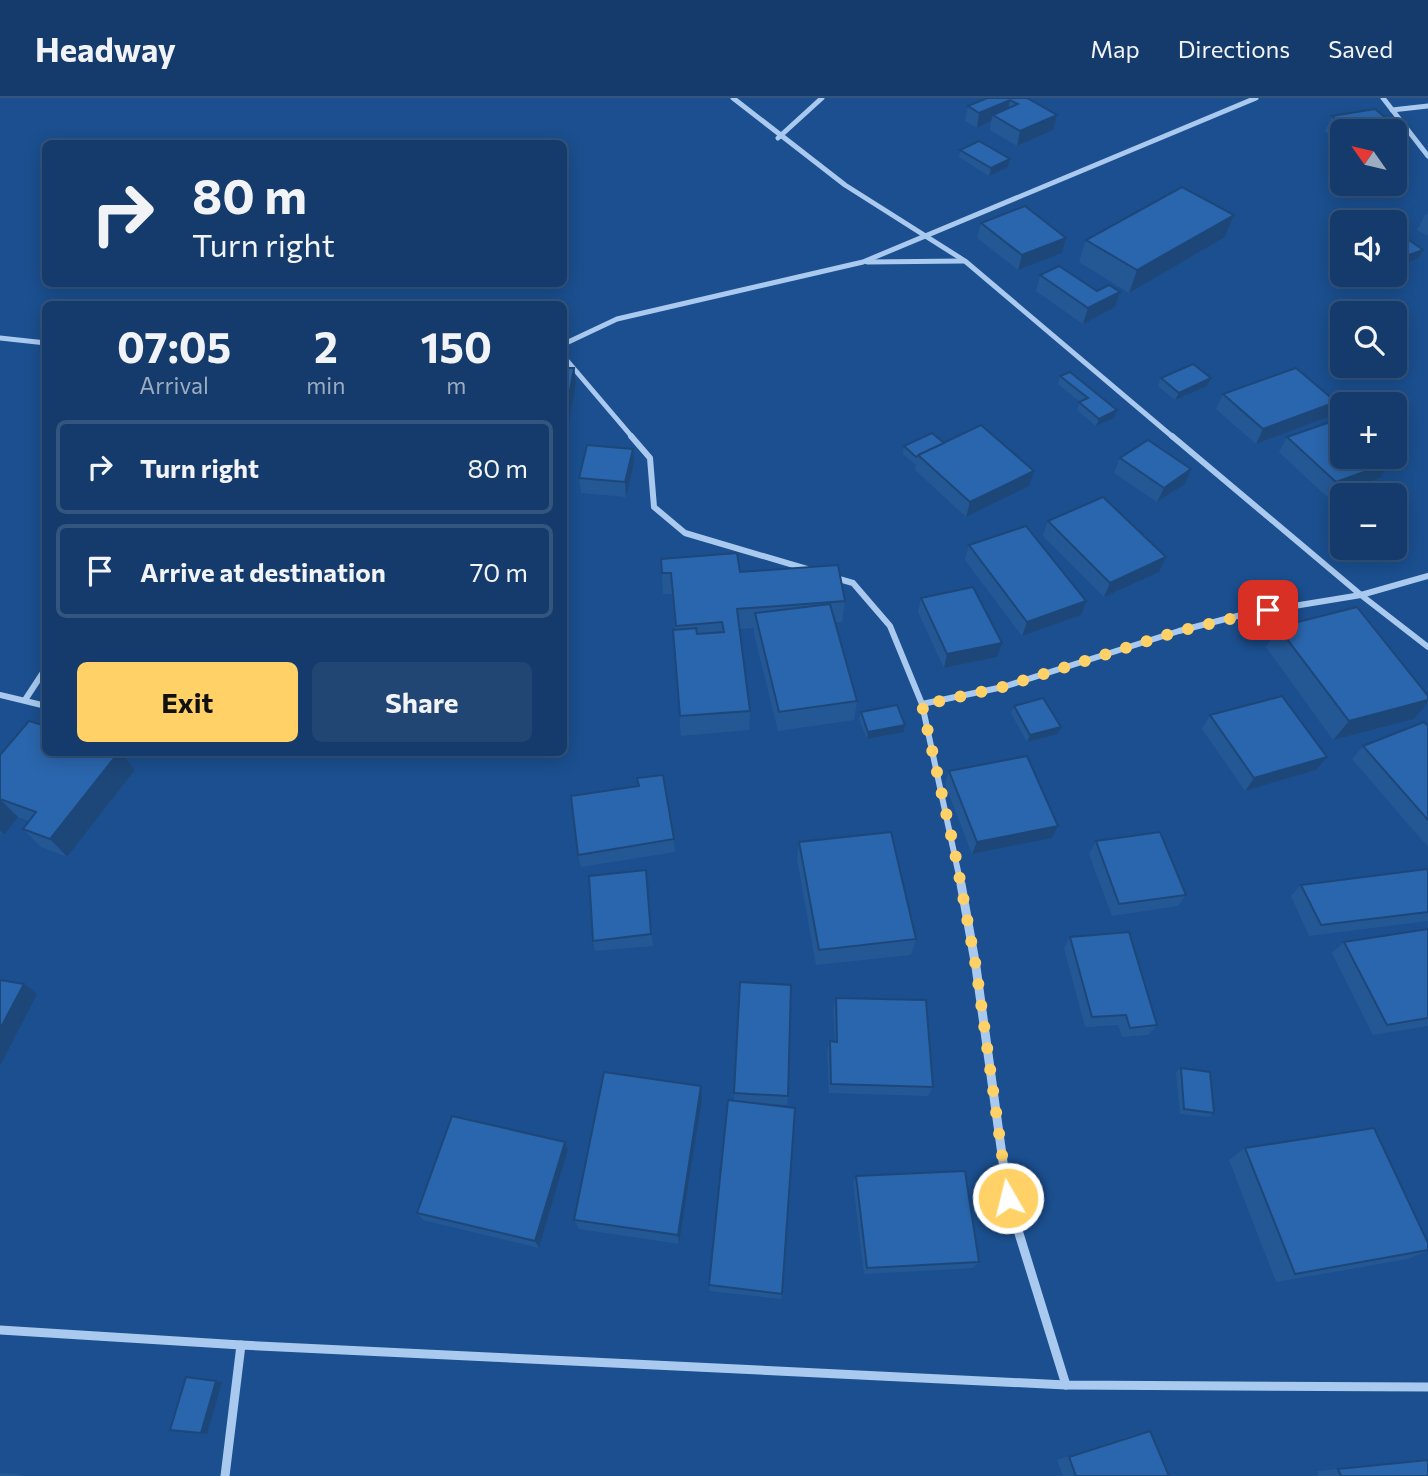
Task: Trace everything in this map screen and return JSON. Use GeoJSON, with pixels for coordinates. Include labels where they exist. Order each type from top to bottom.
{"type":"FeatureCollection","features":[{"type":"Feature","properties":{"kind":"street"},"geometry":{"type":"LineString","coordinates":[[733,98],[778,138],[965,261],[1361,595],[1428,647]]}},
{"type":"Feature","properties":{"kind":"street"},"geometry":{"type":"LineString","coordinates":[[778,138],[822,98]]}},
{"type":"Feature","properties":{"kind":"street"},"geometry":{"type":"LineString","coordinates":[[567,343],[617,318],[863,262],[1256,98]]}},
{"type":"Feature","properties":{"kind":"street"},"geometry":{"type":"LineString","coordinates":[[1383,98],[1428,156]]}},
{"type":"Feature","properties":{"kind":"street"},"geometry":{"type":"LineString","coordinates":[[1392,110],[1428,106]]}},
{"type":"Feature","properties":{"kind":"street"},"geometry":{"type":"LineString","coordinates":[[863,262],[965,261]]}},
{"type":"Feature","properties":{"kind":"street"},"geometry":{"type":"LineString","coordinates":[[0,338],[42,343]]}},
{"type":"Feature","properties":{"kind":"street"},"geometry":{"type":"LineString","coordinates":[[567,361],[650,458],[654,507],[685,533],[853,583],[890,626],[922,705],[955,853],[976,967],[1008,1198],[1066,1385]]}},
{"type":"Feature","properties":{"kind":"street"},"geometry":{"type":"LineString","coordinates":[[922,705],[1003,687],[1179,631],[1245,614],[1361,595],[1428,576]]}},
{"type":"Feature","properties":{"kind":"street"},"geometry":{"type":"LineString","coordinates":[[25,700],[42,674]]}},
{"type":"Feature","properties":{"kind":"street"},"geometry":{"type":"LineString","coordinates":[[0,695],[42,705]]}},
{"type":"Feature","properties":{"kind":"street"},"geometry":{"type":"LineString","coordinates":[[0,1330],[241,1345],[1066,1385],[1428,1387]]}},
{"type":"Feature","properties":{"kind":"street"},"geometry":{"type":"LineString","coordinates":[[225,1476],[241,1345]]}},
{"type":"Feature","properties":{"kind":"building"},"geometry":{"type":"Polygon","coordinates":[[[987,98],[1027,98],[1057,115],[1020,131],[993,115],[1018,104],[1010,100],[979,113],[968,106],[987,98]]]}},
{"type":"Feature","properties":{"kind":"building"},"geometry":{"type":"Polygon","coordinates":[[[1375,109],[1387,119],[1335,119],[1332,116],[1375,109]]]}},
{"type":"Feature","properties":{"kind":"building"},"geometry":{"type":"Polygon","coordinates":[[[979,141],[1010,159],[991,168],[960,150],[979,141]]]}},
{"type":"Feature","properties":{"kind":"building"},"geometry":{"type":"Polygon","coordinates":[[[1182,187],[1234,215],[1137,270],[1086,240],[1182,187]]]}},
{"type":"Feature","properties":{"kind":"building"},"geometry":{"type":"Polygon","coordinates":[[[1025,206],[1066,238],[1022,255],[981,223],[1025,206]]]}},
{"type":"Feature","properties":{"kind":"building"},"geometry":{"type":"Polygon","coordinates":[[[1407,239],[1423,250],[1407,256],[1407,239]]]}},
{"type":"Feature","properties":{"kind":"building"},"geometry":{"type":"Polygon","coordinates":[[[1059,266],[1097,291],[1109,285],[1120,292],[1088,308],[1040,275],[1059,266]]]}},
{"type":"Feature","properties":{"kind":"building"},"geometry":{"type":"Polygon","coordinates":[[[1193,364],[1211,378],[1179,393],[1161,378],[1193,364]]]}},
{"type":"Feature","properties":{"kind":"building"},"geometry":{"type":"Polygon","coordinates":[[[567,368],[574,368],[567,407],[567,368]]]}},
{"type":"Feature","properties":{"kind":"building"},"geometry":{"type":"Polygon","coordinates":[[[1296,368],[1330,397],[1330,404],[1263,429],[1223,394],[1296,368]]]}},
{"type":"Feature","properties":{"kind":"building"},"geometry":{"type":"Polygon","coordinates":[[[1070,372],[1117,410],[1099,419],[1079,402],[1088,398],[1060,376],[1070,372]]]}},
{"type":"Feature","properties":{"kind":"building"},"geometry":{"type":"Polygon","coordinates":[[[1330,422],[1330,469],[1372,469],[1336,482],[1287,437],[1330,422]]]}},
{"type":"Feature","properties":{"kind":"building"},"geometry":{"type":"Polygon","coordinates":[[[981,425],[1034,471],[970,502],[918,455],[981,425]]]}},
{"type":"Feature","properties":{"kind":"building"},"geometry":{"type":"Polygon","coordinates":[[[932,433],[944,443],[916,457],[904,446],[932,433]]]}},
{"type":"Feature","properties":{"kind":"building"},"geometry":{"type":"Polygon","coordinates":[[[1148,440],[1191,469],[1164,488],[1120,458],[1148,440]]]}},
{"type":"Feature","properties":{"kind":"building"},"geometry":{"type":"Polygon","coordinates":[[[587,445],[633,449],[625,482],[579,478],[587,445]]]}},
{"type":"Feature","properties":{"kind":"building"},"geometry":{"type":"Polygon","coordinates":[[[1103,497],[1166,557],[1110,583],[1048,521],[1103,497]]]}},
{"type":"Feature","properties":{"kind":"building"},"geometry":{"type":"Polygon","coordinates":[[[1026,526],[1086,601],[1027,622],[969,545],[1026,526]]]}},
{"type":"Feature","properties":{"kind":"building"},"geometry":{"type":"Polygon","coordinates":[[[737,553],[740,572],[838,565],[845,601],[737,609],[750,711],[680,716],[673,630],[696,628],[697,634],[724,632],[722,622],[676,626],[671,573],[662,573],[661,559],[737,553]]]}},
{"type":"Feature","properties":{"kind":"building"},"geometry":{"type":"Polygon","coordinates":[[[973,587],[1002,643],[947,654],[921,598],[973,587]]]}},
{"type":"Feature","properties":{"kind":"building"},"geometry":{"type":"Polygon","coordinates":[[[830,604],[857,701],[779,712],[755,613],[830,604]]]}},
{"type":"Feature","properties":{"kind":"building"},"geometry":{"type":"Polygon","coordinates":[[[1357,607],[1428,696],[1428,700],[1349,721],[1278,627],[1357,607]]]}},
{"type":"Feature","properties":{"kind":"building"},"geometry":{"type":"Polygon","coordinates":[[[1282,696],[1327,757],[1254,778],[1210,715],[1282,696]]]}},
{"type":"Feature","properties":{"kind":"building"},"geometry":{"type":"Polygon","coordinates":[[[1043,698],[1061,727],[1030,735],[1014,706],[1043,698]]]}},
{"type":"Feature","properties":{"kind":"building"},"geometry":{"type":"Polygon","coordinates":[[[897,705],[905,725],[868,732],[861,712],[897,705]]]}},
{"type":"Feature","properties":{"kind":"building"},"geometry":{"type":"Polygon","coordinates":[[[29,721],[42,725],[42,756],[116,756],[50,839],[23,829],[36,812],[0,799],[0,755],[29,721]]]}},
{"type":"Feature","properties":{"kind":"building"},"geometry":{"type":"Polygon","coordinates":[[[1424,722],[1428,726],[1428,820],[1363,746],[1424,722]]]}},
{"type":"Feature","properties":{"kind":"building"},"geometry":{"type":"Polygon","coordinates":[[[1027,756],[1058,826],[977,842],[949,771],[1027,756]]]}},
{"type":"Feature","properties":{"kind":"building"},"geometry":{"type":"Polygon","coordinates":[[[663,775],[674,839],[578,855],[571,796],[639,786],[637,778],[663,775]]]}},
{"type":"Feature","properties":{"kind":"building"},"geometry":{"type":"Polygon","coordinates":[[[891,832],[916,939],[819,950],[799,842],[891,832]]]}},
{"type":"Feature","properties":{"kind":"building"},"geometry":{"type":"Polygon","coordinates":[[[1160,832],[1186,895],[1119,904],[1096,841],[1160,832]]]}},
{"type":"Feature","properties":{"kind":"building"},"geometry":{"type":"Polygon","coordinates":[[[1427,869],[1428,912],[1321,925],[1301,885],[1427,869]]]}},
{"type":"Feature","properties":{"kind":"building"},"geometry":{"type":"Polygon","coordinates":[[[646,870],[651,934],[593,941],[589,876],[646,870]]]}},
{"type":"Feature","properties":{"kind":"building"},"geometry":{"type":"Polygon","coordinates":[[[1428,929],[1428,1018],[1387,1025],[1344,942],[1428,929]]]}},
{"type":"Feature","properties":{"kind":"building"},"geometry":{"type":"Polygon","coordinates":[[[1129,932],[1157,1025],[1130,1028],[1126,1015],[1092,1017],[1070,937],[1129,932]]]}},
{"type":"Feature","properties":{"kind":"building"},"geometry":{"type":"Polygon","coordinates":[[[0,980],[24,984],[0,1029],[0,980]]]}},
{"type":"Feature","properties":{"kind":"building"},"geometry":{"type":"Polygon","coordinates":[[[740,982],[791,985],[788,1096],[734,1093],[740,982]]]}},
{"type":"Feature","properties":{"kind":"building"},"geometry":{"type":"Polygon","coordinates":[[[836,998],[926,1000],[933,1087],[831,1084],[830,1041],[837,1042],[836,998]]]}},
{"type":"Feature","properties":{"kind":"building"},"geometry":{"type":"Polygon","coordinates":[[[1181,1068],[1210,1072],[1214,1113],[1184,1109],[1181,1068]]]}},
{"type":"Feature","properties":{"kind":"building"},"geometry":{"type":"Polygon","coordinates":[[[604,1072],[701,1086],[678,1235],[574,1220],[604,1072]]]}},
{"type":"Feature","properties":{"kind":"building"},"geometry":{"type":"Polygon","coordinates":[[[728,1100],[795,1108],[782,1294],[709,1285],[728,1100]]]}},
{"type":"Feature","properties":{"kind":"building"},"geometry":{"type":"Polygon","coordinates":[[[452,1116],[565,1142],[535,1241],[417,1213],[452,1116]]]}},
{"type":"Feature","properties":{"kind":"building"},"geometry":{"type":"Polygon","coordinates":[[[1374,1128],[1428,1243],[1428,1250],[1295,1274],[1245,1148],[1374,1128]]]}},
{"type":"Feature","properties":{"kind":"building"},"geometry":{"type":"Polygon","coordinates":[[[965,1171],[979,1262],[867,1268],[856,1176],[965,1171]]]}},
{"type":"Feature","properties":{"kind":"building"},"geometry":{"type":"Polygon","coordinates":[[[186,1377],[216,1381],[201,1433],[170,1430],[186,1377]]]}},
{"type":"Feature","properties":{"kind":"building"},"geometry":{"type":"Polygon","coordinates":[[[1150,1431],[1169,1476],[1076,1476],[1069,1457],[1150,1431]]]}},
{"type":"Feature","properties":{"kind":"building"},"geometry":{"type":"Polygon","coordinates":[[[1428,1460],[1428,1476],[1341,1476],[1338,1469],[1428,1460]]]}},
{"type":"Feature","properties":{"kind":"route"},"geometry":{"type":"LineString","coordinates":[[1008,1198],[976,967],[955,853],[922,705],[1003,687],[1179,631],[1268,610]]}}]}
